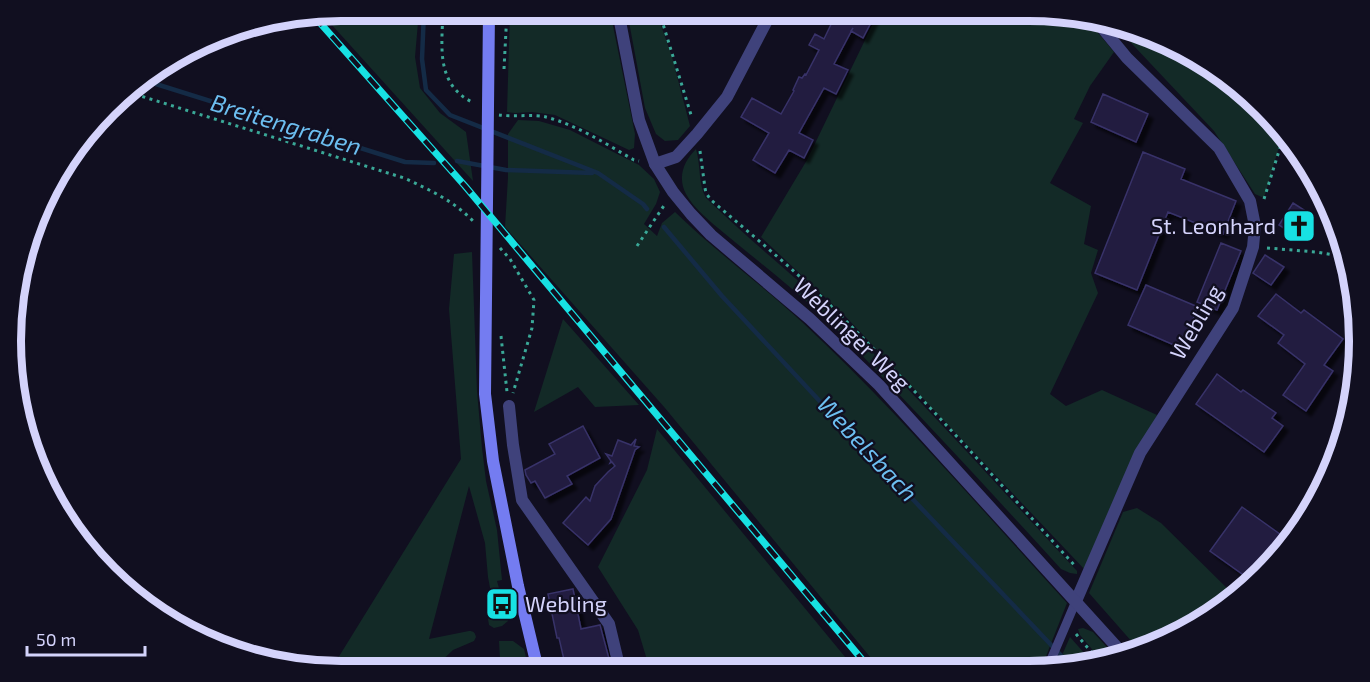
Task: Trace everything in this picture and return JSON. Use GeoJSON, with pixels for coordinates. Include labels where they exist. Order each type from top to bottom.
{"type":"FeatureCollection","features":[{"type":"Feature","properties":{"kind":"main road"},"geometry":{"type":"LineString","coordinates":[[489,21],[485,394],[493,461],[536,661]]}},
{"type":"Feature","properties":{"kind":"street","name":"Weblinger Weg"},"geometry":{"type":"LineString","coordinates":[[620,21],[635,105],[655,164],[672,192],[711,235],[810,319],[879,385],[1118,648]]}},
{"type":"Feature","properties":{"kind":"street"},"geometry":{"type":"LineString","coordinates":[[655,164],[676,157],[727,97],[767,21]]}},
{"type":"Feature","properties":{"kind":"street","name":"Webling"},"geometry":{"type":"LineString","coordinates":[[1076,601],[1140,453],[1233,308],[1253,247],[1255,226],[1250,201],[1219,148],[1127,58],[1104,30]]}},
{"type":"Feature","properties":{"kind":"street"},"geometry":{"type":"LineString","coordinates":[[509,406],[522,500],[609,624],[618,661]]}},
{"type":"Feature","properties":{"kind":"lane"},"geometry":{"type":"LineString","coordinates":[[1051,660],[1076,601]]}},
{"type":"Feature","properties":{"kind":"path"},"geometry":{"type":"LineString","coordinates":[[443,21],[442,61],[450,84],[468,101],[478,105]]}},
{"type":"Feature","properties":{"kind":"path"},"geometry":{"type":"LineString","coordinates":[[504,70],[506,21]]}},
{"type":"Feature","properties":{"kind":"path"},"geometry":{"type":"LineString","coordinates":[[662,21],[697,134],[706,193],[711,200],[834,308],[1087,579]]}},
{"type":"Feature","properties":{"kind":"path"},"geometry":{"type":"LineString","coordinates":[[137,95],[404,178],[463,210],[478,226]]}},
{"type":"Feature","properties":{"kind":"path"},"geometry":{"type":"LineString","coordinates":[[498,114],[544,117],[579,130],[633,160],[655,164]]}},
{"type":"Feature","properties":{"kind":"path"},"geometry":{"type":"LineString","coordinates":[[1255,226],[1281,144]]}},
{"type":"Feature","properties":{"kind":"path"},"geometry":{"type":"LineString","coordinates":[[637,246],[672,192]]}},
{"type":"Feature","properties":{"kind":"path"},"geometry":{"type":"LineString","coordinates":[[494,243],[510,259],[534,300],[532,328],[509,406]]}},
{"type":"Feature","properties":{"kind":"path"},"geometry":{"type":"LineString","coordinates":[[1253,247],[1337,256]]}},
{"type":"Feature","properties":{"kind":"path"},"geometry":{"type":"LineString","coordinates":[[500,330],[509,406]]}},
{"type":"Feature","properties":{"kind":"path"},"geometry":{"type":"LineString","coordinates":[[1067,623],[1093,655]]}},
{"type":"Feature","properties":{"kind":"green space"},"geometry":{"type":"Polygon","coordinates":[[[418,21],[415,57],[420,88],[440,113],[466,132],[473,181],[329,22],[418,21]]]}},
{"type":"Feature","properties":{"kind":"green space"},"geometry":{"type":"Polygon","coordinates":[[[510,21],[612,21],[635,134],[634,148],[629,150],[555,115],[507,112],[510,21]]]}},
{"type":"Feature","properties":{"kind":"green space"},"geometry":{"type":"Polygon","coordinates":[[[629,21],[659,21],[672,57],[690,126],[678,140],[665,141],[656,134],[645,108],[629,21]]]}},
{"type":"Feature","properties":{"kind":"green space"},"geometry":{"type":"Polygon","coordinates":[[[874,21],[1029,21],[1071,24],[1094,28],[1114,52],[1090,86],[1074,119],[1083,123],[1050,183],[1091,206],[1084,244],[1098,250],[1091,273],[1098,293],[1050,394],[1066,406],[1102,390],[1157,415],[1086,571],[846,317],[761,237],[807,160],[874,21]]]}},
{"type":"Feature","properties":{"kind":"green space"},"geometry":{"type":"Polygon","coordinates":[[[1124,36],[1171,54],[1207,75],[1240,100],[1270,130],[1280,143],[1264,198],[1255,194],[1214,131],[1124,36]]]}},
{"type":"Feature","properties":{"kind":"green space"},"geometry":{"type":"Polygon","coordinates":[[[518,120],[539,121],[570,130],[639,165],[654,179],[660,192],[644,224],[657,236],[662,223],[675,212],[837,355],[1067,603],[1044,660],[873,661],[665,408],[505,227],[508,134],[518,120]]]}},
{"type":"Feature","properties":{"kind":"green space"},"geometry":{"type":"Polygon","coordinates":[[[696,149],[706,198],[863,342],[986,472],[1077,571],[1077,574],[1061,569],[834,327],[693,205],[683,188],[682,175],[685,164],[696,149]]]}},
{"type":"Feature","properties":{"kind":"green space"},"geometry":{"type":"Polygon","coordinates":[[[472,252],[477,391],[482,448],[486,481],[497,530],[502,580],[497,581],[508,621],[494,628],[489,625],[488,619],[494,609],[485,543],[469,486],[429,639],[469,631],[475,634],[474,641],[453,650],[441,661],[336,661],[461,459],[449,309],[454,254],[472,252]]]}},
{"type":"Feature","properties":{"kind":"green space"},"geometry":{"type":"Polygon","coordinates":[[[563,319],[639,405],[595,407],[578,387],[534,412],[563,319]]]}},
{"type":"Feature","properties":{"kind":"green space"},"geometry":{"type":"Polygon","coordinates":[[[657,429],[848,661],[647,661],[638,630],[598,567],[647,470],[657,429]]]}},
{"type":"Feature","properties":{"kind":"green space"},"geometry":{"type":"Polygon","coordinates":[[[1137,508],[1161,523],[1229,591],[1171,628],[1133,643],[1089,593],[1123,512],[1137,508]]]}},
{"type":"Feature","properties":{"kind":"green space"},"geometry":{"type":"Polygon","coordinates":[[[1083,628],[1093,632],[1110,650],[1096,654],[1080,635],[1078,629],[1083,628]]]}},
{"type":"Feature","properties":{"kind":"green space"},"geometry":{"type":"Polygon","coordinates":[[[1070,637],[1087,656],[1071,658],[1060,659],[1070,637]]]}},
{"type":"Feature","properties":{"kind":"green space"},"geometry":{"type":"Polygon","coordinates":[[[499,641],[513,641],[524,649],[527,661],[510,661],[510,659],[500,659],[499,641]]]}},
{"type":"Feature","properties":{"kind":"building"},"geometry":{"type":"Polygon","coordinates":[[[833,21],[849,21],[855,24],[856,21],[872,21],[863,38],[851,31],[834,64],[848,70],[836,94],[824,88],[799,133],[813,140],[804,158],[789,150],[775,173],[753,160],[769,133],[741,117],[752,98],[781,114],[799,77],[806,75],[819,50],[809,45],[815,34],[824,39],[833,21]]]}},
{"type":"Feature","properties":{"kind":"building"},"geometry":{"type":"Polygon","coordinates":[[[1103,94],[1148,114],[1136,142],[1091,122],[1103,94]]]}},
{"type":"Feature","properties":{"kind":"building"},"geometry":{"type":"Polygon","coordinates":[[[1143,152],[1185,169],[1181,179],[1236,201],[1223,234],[1168,212],[1137,290],[1095,273],[1143,152]]]}},
{"type":"Feature","properties":{"kind":"building"},"geometry":{"type":"Polygon","coordinates":[[[1293,203],[1304,210],[1299,217],[1305,221],[1307,228],[1303,235],[1296,236],[1279,225],[1293,203]]]}},
{"type":"Feature","properties":{"kind":"building"},"geometry":{"type":"Polygon","coordinates":[[[1221,243],[1241,251],[1217,310],[1197,302],[1221,243]]]}},
{"type":"Feature","properties":{"kind":"building"},"geometry":{"type":"Polygon","coordinates":[[[1265,255],[1284,267],[1271,285],[1253,273],[1265,255]]]}},
{"type":"Feature","properties":{"kind":"building"},"geometry":{"type":"Polygon","coordinates":[[[1146,285],[1198,307],[1181,348],[1128,325],[1146,285]]]}},
{"type":"Feature","properties":{"kind":"building"},"geometry":{"type":"Polygon","coordinates":[[[1276,294],[1301,313],[1304,310],[1343,339],[1324,365],[1333,371],[1306,411],[1283,395],[1305,364],[1278,343],[1284,335],[1258,316],[1276,294]]]}},
{"type":"Feature","properties":{"kind":"building"},"geometry":{"type":"Polygon","coordinates":[[[1217,374],[1276,413],[1272,418],[1283,426],[1264,452],[1196,404],[1217,374]]]}},
{"type":"Feature","properties":{"kind":"building"},"geometry":{"type":"Polygon","coordinates":[[[583,426],[600,458],[567,476],[572,484],[545,498],[535,481],[531,483],[525,470],[555,454],[549,444],[583,426]]]}},
{"type":"Feature","properties":{"kind":"building"},"geometry":{"type":"Polygon","coordinates":[[[636,439],[634,446],[639,447],[635,450],[611,519],[588,545],[563,523],[586,497],[590,501],[595,486],[615,466],[612,462],[610,463],[606,454],[612,456],[618,440],[631,445],[636,439]]]}},
{"type":"Feature","properties":{"kind":"building"},"geometry":{"type":"Polygon","coordinates":[[[1242,507],[1283,536],[1246,576],[1210,551],[1242,507]]]}},
{"type":"Feature","properties":{"kind":"building"},"geometry":{"type":"Polygon","coordinates":[[[573,589],[581,629],[600,625],[610,661],[564,661],[548,594],[573,589]]]}},
{"type":"Feature","properties":{"kind":"waterway","name":"Webelsbach"},"geometry":{"type":"LineString","coordinates":[[424,21],[422,59],[426,90],[450,115],[598,173],[647,209]]}},
{"type":"Feature","properties":{"kind":"waterway","name":"Breitengraben"},"geometry":{"type":"LineString","coordinates":[[152,83],[405,162],[434,163]]}},
{"type":"Feature","properties":{"kind":"waterway","name":"Breitengraben"},"geometry":{"type":"LineString","coordinates":[[457,161],[506,170],[592,173]]}},
{"type":"Feature","properties":{"kind":"waterway","name":"Webelsbach"},"geometry":{"type":"LineString","coordinates":[[664,227],[722,296],[1064,659]]}},
{"type":"Feature","properties":{"kind":"railway"},"geometry":{"type":"LineString","coordinates":[[319,22],[465,186],[863,661]]}},
{"type":"Feature","properties":{"kind":"place","name":"St. Leonhard"},"geometry":{"type":"Point","coordinates":[1299,226]}},
{"type":"Feature","properties":{"kind":"place","name":"Webling"},"geometry":{"type":"Point","coordinates":[502,604]}}]}
